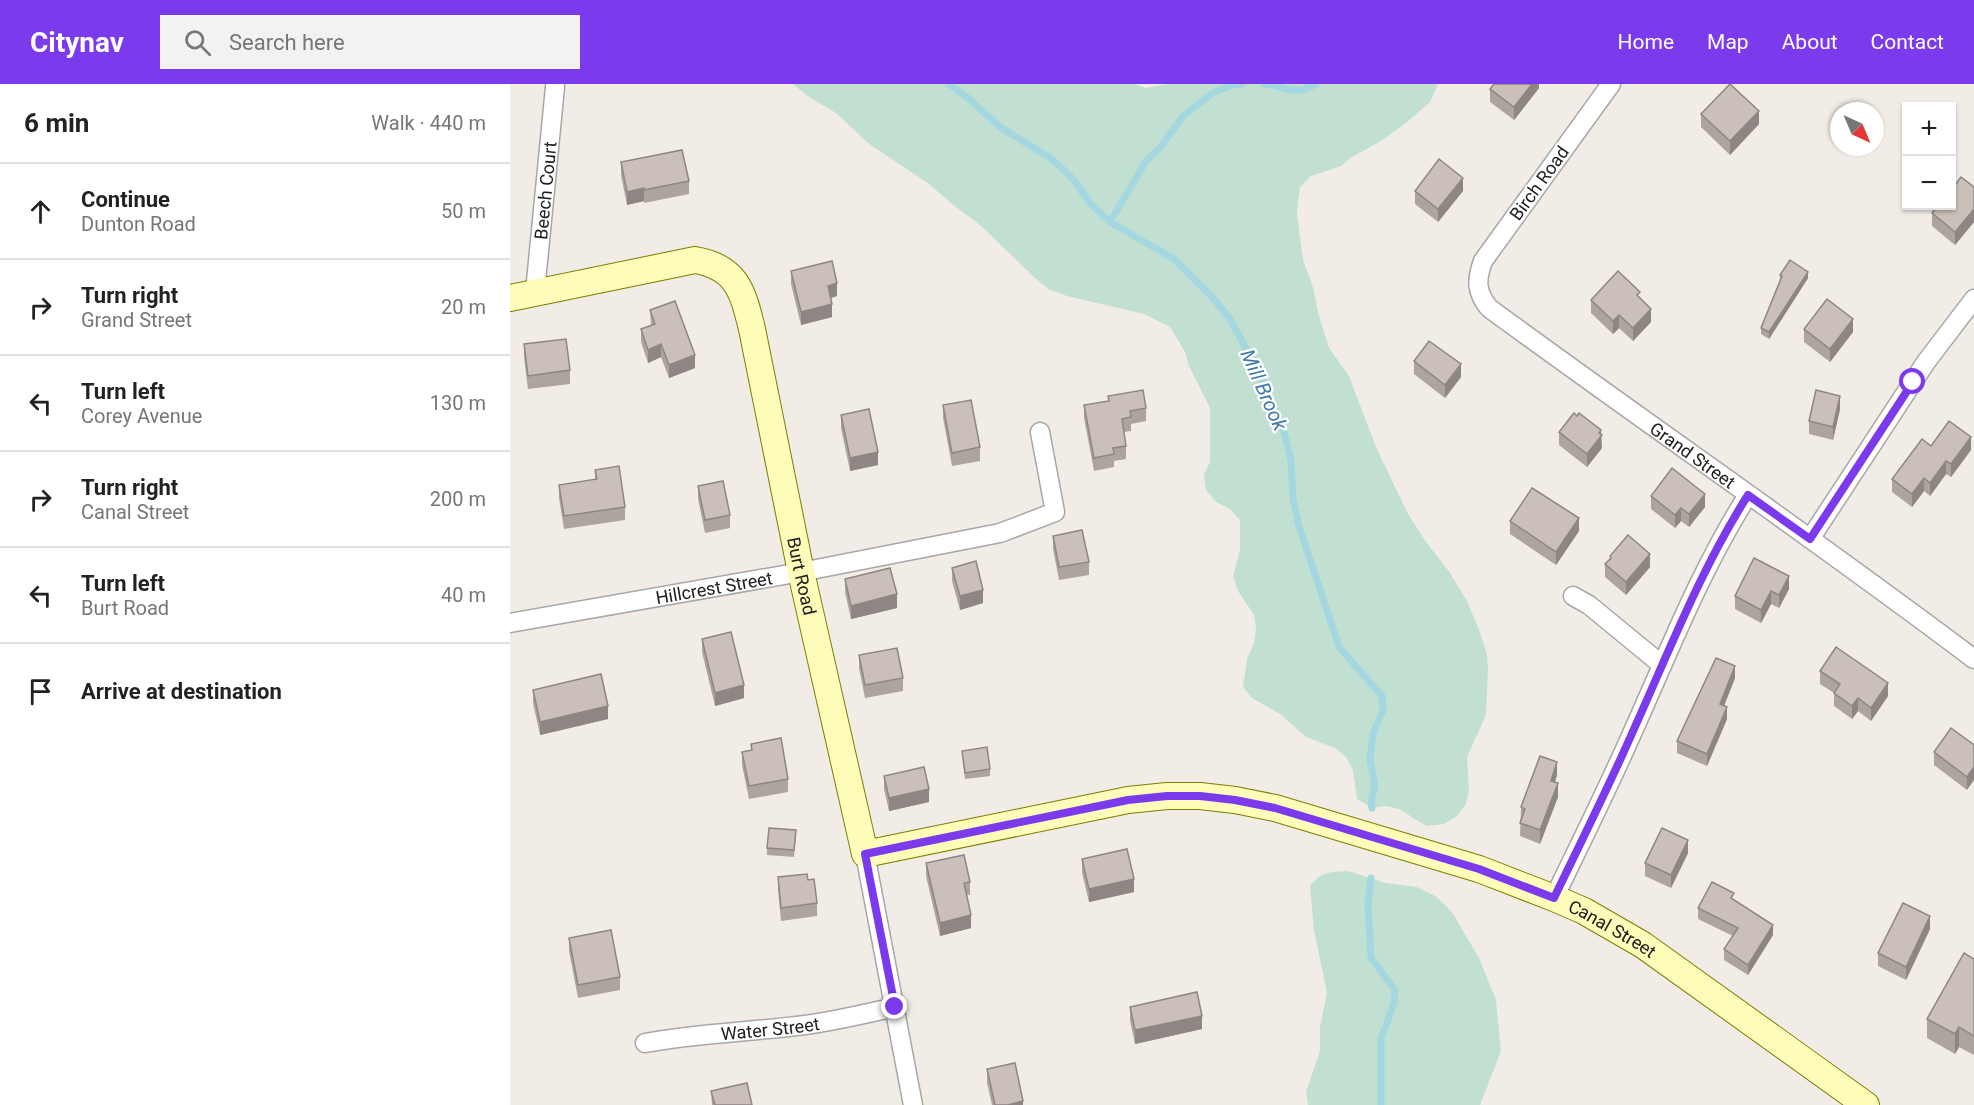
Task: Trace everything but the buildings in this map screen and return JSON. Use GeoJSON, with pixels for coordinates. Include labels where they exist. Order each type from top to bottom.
{"type":"FeatureCollection","features":[{"type":"Feature","properties":{"kind":"street","name":"Birch Road"},"geometry":{"type":"LineString","coordinates":[[1478,287],[1478,274],[1483,261],[1611,84]]}},
{"type":"Feature","properties":{"kind":"street","name":"Beech Court"},"geometry":{"type":"LineString","coordinates":[[522,295],[555,87]]}},
{"type":"Feature","properties":{"kind":"street","name":"Burt Road"},"geometry":{"type":"LineString","coordinates":[[522,295],[695,260],[716,265],[737,283],[745,299],[753,329],[801,572],[865,854],[913,1105]]}},
{"type":"Feature","properties":{"kind":"street","name":"Grand Street"},"geometry":{"type":"LineString","coordinates":[[1478,287],[1481,298],[1490,308],[1974,659]]}},
{"type":"Feature","properties":{"kind":"street"},"geometry":{"type":"LineString","coordinates":[[1810,539],[1926,362],[1974,299]]}},
{"type":"Feature","properties":{"kind":"street","name":"Hillcrest Street"},"geometry":{"type":"LineString","coordinates":[[510,623],[801,572],[1000,533],[1055,512],[1040,432]]}},
{"type":"Feature","properties":{"kind":"street"},"geometry":{"type":"LineString","coordinates":[[1554,898],[1634,730],[1714,552],[1748,495]]}},
{"type":"Feature","properties":{"kind":"street"},"geometry":{"type":"LineString","coordinates":[[1573,596],[1588,605],[1662,665]]}},
{"type":"Feature","properties":{"kind":"street","name":"Canal Street"},"geometry":{"type":"LineString","coordinates":[[865,854],[1118,802],[1167,796],[1200,796],[1275,808],[1479,869],[1584,911],[1643,945],[1866,1105]]}},
{"type":"Feature","properties":{"kind":"street","name":"Water Street"},"geometry":{"type":"LineString","coordinates":[[645,1043],[805,1025],[895,1007]]}},
{"type":"Feature","properties":{"kind":"green space"},"geometry":{"type":"Polygon","coordinates":[[[793,84],[1134,84],[1146,88],[1167,84],[1438,84],[1430,102],[1406,123],[1341,166],[1311,176],[1300,187],[1297,215],[1303,260],[1313,287],[1329,348],[1349,376],[1376,447],[1408,514],[1467,601],[1487,654],[1486,715],[1467,757],[1469,789],[1466,804],[1457,816],[1444,824],[1427,826],[1402,810],[1387,806],[1372,808],[1357,799],[1353,770],[1346,757],[1335,748],[1306,737],[1280,714],[1252,698],[1243,687],[1247,658],[1254,643],[1256,629],[1254,615],[1238,591],[1233,576],[1240,550],[1240,520],[1230,509],[1216,502],[1206,490],[1204,475],[1210,462],[1210,408],[1189,366],[1185,352],[1170,327],[1144,314],[1050,290],[979,224],[929,184],[869,144],[836,113],[809,97],[793,84]]]}},
{"type":"Feature","properties":{"kind":"green space"},"geometry":{"type":"Polygon","coordinates":[[[1348,871],[1386,883],[1417,887],[1437,897],[1452,912],[1479,958],[1496,1000],[1501,1051],[1480,1105],[1308,1105],[1306,1092],[1320,1051],[1320,1027],[1327,993],[1314,930],[1310,886],[1318,877],[1327,873],[1348,871]]]}},
{"type":"Feature","properties":{"kind":"waterway","name":"Mill Brook"},"geometry":{"type":"LineString","coordinates":[[949,84],[1000,127],[1052,159],[1073,179],[1090,203],[1110,222],[1174,259],[1213,298],[1230,319],[1261,376],[1267,397],[1281,420],[1291,460],[1293,499],[1299,526],[1339,647],[1382,696],[1383,710],[1373,734],[1370,760],[1375,785],[1372,808]]}},
{"type":"Feature","properties":{"kind":"waterway"},"geometry":{"type":"LineString","coordinates":[[1110,222],[1146,161],[1160,148],[1183,116],[1214,92],[1242,84]]}},
{"type":"Feature","properties":{"kind":"waterway"},"geometry":{"type":"LineString","coordinates":[[1264,84],[1290,90],[1302,90],[1315,84]]}},
{"type":"Feature","properties":{"kind":"waterway","name":"Mill Brook"},"geometry":{"type":"LineString","coordinates":[[1371,878],[1368,905],[1371,958],[1395,990],[1394,1003],[1381,1039],[1381,1105]]}},
{"type":"Feature","properties":{"kind":"route"},"geometry":{"type":"LineString","coordinates":[[895,1007],[865,854],[1128,800],[1167,796],[1200,796],[1275,808],[1479,869],[1554,898],[1634,730],[1699,583],[1729,525],[1748,495],[1810,539],[1913,382]]}}]}
